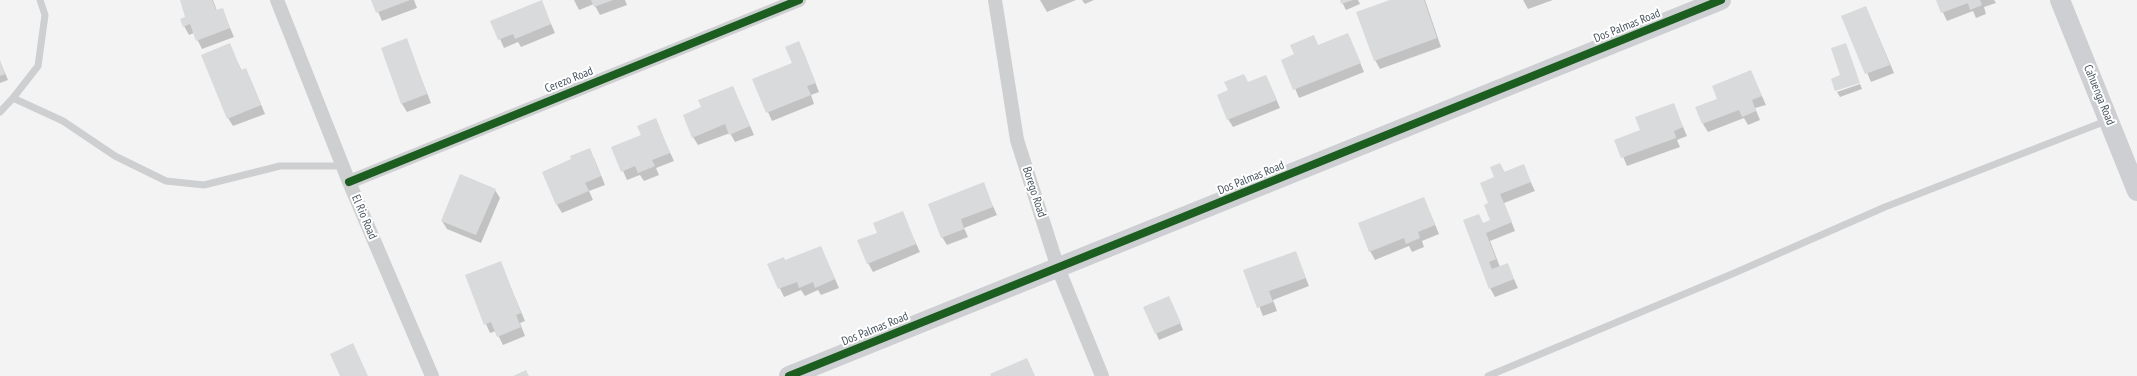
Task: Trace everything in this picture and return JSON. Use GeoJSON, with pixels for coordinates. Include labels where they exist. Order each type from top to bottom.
{"type":"FeatureCollection","features":[{"type":"Feature","properties":{"kind":"street","name":"El Rio Road"},"geometry":{"type":"LineString","coordinates":[[277,0],[349,182],[432,376]]}},
{"type":"Feature","properties":{"kind":"street","name":"Cerezo Road"},"geometry":{"type":"LineString","coordinates":[[349,182],[799,0]]}},
{"type":"Feature","properties":{"kind":"street","name":"Borego Road"},"geometry":{"type":"LineString","coordinates":[[995,0],[1017,140],[1058,268],[1102,376]]}},
{"type":"Feature","properties":{"kind":"street","name":"Dos Palmas Road"},"geometry":{"type":"LineString","coordinates":[[789,376],[1721,0]]}},
{"type":"Feature","properties":{"kind":"street","name":"Cahuenga Road"},"geometry":{"type":"LineString","coordinates":[[2060,0],[2137,191]]}},
{"type":"Feature","properties":{"kind":"lane"},"geometry":{"type":"LineString","coordinates":[[0,112],[38,66],[45,15],[40,0]]}},
{"type":"Feature","properties":{"kind":"lane"},"geometry":{"type":"LineString","coordinates":[[13,98],[63,121],[115,156],[166,181],[204,185],[280,166],[343,166]]}},
{"type":"Feature","properties":{"kind":"lane"},"geometry":{"type":"LineString","coordinates":[[1488,376],[1732,274],[1885,207],[2109,120]]}},
{"type":"Feature","properties":{"kind":"building"},"geometry":{"type":"Polygon","coordinates":[[[180,0],[212,0],[216,10],[223,8],[230,28],[196,41],[190,24],[183,27],[180,19],[185,17],[180,0]]]}},
{"type":"Feature","properties":{"kind":"building"},"geometry":{"type":"Polygon","coordinates":[[[371,0],[410,0],[376,13],[371,0]]]}},
{"type":"Feature","properties":{"kind":"building"},"geometry":{"type":"Polygon","coordinates":[[[542,0],[551,24],[515,39],[513,34],[498,40],[490,21],[542,0]]]}},
{"type":"Feature","properties":{"kind":"building"},"geometry":{"type":"Polygon","coordinates":[[[591,0],[613,0],[594,7],[591,0]]]}},
{"type":"Feature","properties":{"kind":"building"},"geometry":{"type":"Polygon","coordinates":[[[1340,0],[1353,0],[1341,4],[1340,0]]]}},
{"type":"Feature","properties":{"kind":"building"},"geometry":{"type":"Polygon","coordinates":[[[1390,0],[1424,0],[1437,38],[1374,61],[1356,12],[1390,0]]]}},
{"type":"Feature","properties":{"kind":"building"},"geometry":{"type":"Polygon","coordinates":[[[1936,0],[1980,0],[1982,5],[1970,10],[1968,3],[1941,13],[1936,0]]]}},
{"type":"Feature","properties":{"kind":"building"},"geometry":{"type":"Polygon","coordinates":[[[1866,6],[1890,65],[1865,74],[1841,16],[1866,6]]]}},
{"type":"Feature","properties":{"kind":"building"},"geometry":{"type":"Polygon","coordinates":[[[1348,33],[1361,63],[1293,90],[1281,60],[1294,54],[1290,45],[1314,35],[1318,45],[1348,33]]]}},
{"type":"Feature","properties":{"kind":"building"},"geometry":{"type":"Polygon","coordinates":[[[407,38],[427,94],[401,104],[381,48],[407,38]]]}},
{"type":"Feature","properties":{"kind":"building"},"geometry":{"type":"Polygon","coordinates":[[[799,41],[816,83],[807,86],[811,95],[766,113],[752,79],[792,63],[785,47],[799,41]]]}},
{"type":"Feature","properties":{"kind":"building"},"geometry":{"type":"Polygon","coordinates":[[[230,43],[241,70],[246,68],[261,105],[227,119],[201,55],[230,43]]]}},
{"type":"Feature","properties":{"kind":"building"},"geometry":{"type":"Polygon","coordinates":[[[1846,43],[1860,83],[1835,91],[1831,79],[1840,75],[1831,48],[1846,43]]]}},
{"type":"Feature","properties":{"kind":"building"},"geometry":{"type":"Polygon","coordinates":[[[0,60],[5,74],[0,76],[0,60]]]}},
{"type":"Feature","properties":{"kind":"building"},"geometry":{"type":"Polygon","coordinates":[[[1751,70],[1762,96],[1752,100],[1756,111],[1742,117],[1739,110],[1702,124],[1695,107],[1717,99],[1712,86],[1751,70]]]}},
{"type":"Feature","properties":{"kind":"building"},"geometry":{"type":"Polygon","coordinates":[[[1244,74],[1248,82],[1266,75],[1277,100],[1227,120],[1217,95],[1228,90],[1224,82],[1244,74]]]}},
{"type":"Feature","properties":{"kind":"building"},"geometry":{"type":"Polygon","coordinates":[[[733,86],[750,126],[729,135],[725,124],[692,138],[683,115],[701,107],[698,100],[733,86]]]}},
{"type":"Feature","properties":{"kind":"building"},"geometry":{"type":"Polygon","coordinates":[[[1674,103],[1683,127],[1674,131],[1676,138],[1621,158],[1614,140],[1640,130],[1635,117],[1674,103]]]}},
{"type":"Feature","properties":{"kind":"building"},"geometry":{"type":"Polygon","coordinates":[[[656,118],[670,153],[652,160],[655,166],[638,173],[635,166],[621,172],[611,147],[641,135],[637,126],[656,118]]]}},
{"type":"Feature","properties":{"kind":"building"},"geometry":{"type":"Polygon","coordinates":[[[590,148],[601,176],[585,183],[589,191],[556,205],[542,172],[571,159],[570,156],[590,148]]]}},
{"type":"Feature","properties":{"kind":"building"},"geometry":{"type":"Polygon","coordinates":[[[1500,163],[1504,172],[1524,164],[1531,182],[1500,194],[1512,222],[1486,233],[1496,259],[1489,262],[1492,269],[1508,263],[1514,279],[1489,289],[1463,220],[1479,214],[1483,223],[1490,220],[1484,205],[1488,203],[1480,183],[1494,177],[1490,167],[1500,163]]]}},
{"type":"Feature","properties":{"kind":"building"},"geometry":{"type":"Polygon","coordinates":[[[460,174],[496,189],[476,235],[441,221],[460,174]]]}},
{"type":"Feature","properties":{"kind":"building"},"geometry":{"type":"Polygon","coordinates":[[[984,182],[993,207],[961,219],[964,229],[941,238],[928,204],[984,182]]]}},
{"type":"Feature","properties":{"kind":"building"},"geometry":{"type":"Polygon","coordinates":[[[1424,197],[1435,225],[1418,232],[1420,238],[1406,244],[1404,238],[1369,252],[1358,223],[1424,197]]]}},
{"type":"Feature","properties":{"kind":"building"},"geometry":{"type":"Polygon","coordinates":[[[903,211],[916,244],[867,264],[857,240],[877,233],[873,223],[903,211]]]}},
{"type":"Feature","properties":{"kind":"building"},"geometry":{"type":"Polygon","coordinates":[[[821,246],[835,279],[815,288],[813,282],[799,288],[797,282],[778,289],[767,264],[784,257],[785,260],[821,246]]]}},
{"type":"Feature","properties":{"kind":"building"},"geometry":{"type":"Polygon","coordinates":[[[1296,251],[1306,278],[1269,291],[1273,302],[1257,308],[1243,270],[1296,251]]]}},
{"type":"Feature","properties":{"kind":"building"},"geometry":{"type":"Polygon","coordinates":[[[501,261],[521,313],[516,315],[521,327],[497,337],[491,322],[484,325],[465,275],[501,261]]]}},
{"type":"Feature","properties":{"kind":"building"},"geometry":{"type":"Polygon","coordinates":[[[1169,296],[1181,323],[1155,334],[1143,307],[1169,296]]]}},
{"type":"Feature","properties":{"kind":"building"},"geometry":{"type":"Polygon","coordinates":[[[353,343],[368,376],[340,376],[330,354],[353,343]]]}},
{"type":"Feature","properties":{"kind":"building"},"geometry":{"type":"Polygon","coordinates":[[[1027,358],[1035,376],[991,376],[990,374],[1027,358]]]}},
{"type":"Feature","properties":{"kind":"building"},"geometry":{"type":"Polygon","coordinates":[[[526,370],[529,376],[513,376],[526,370]]]}},
{"type":"Feature","properties":{"kind":"cycle path"},"geometry":{"type":"LineString","coordinates":[[349,182],[799,0]]}},
{"type":"Feature","properties":{"kind":"cycle path"},"geometry":{"type":"LineString","coordinates":[[789,376],[1721,0]]}}]}
